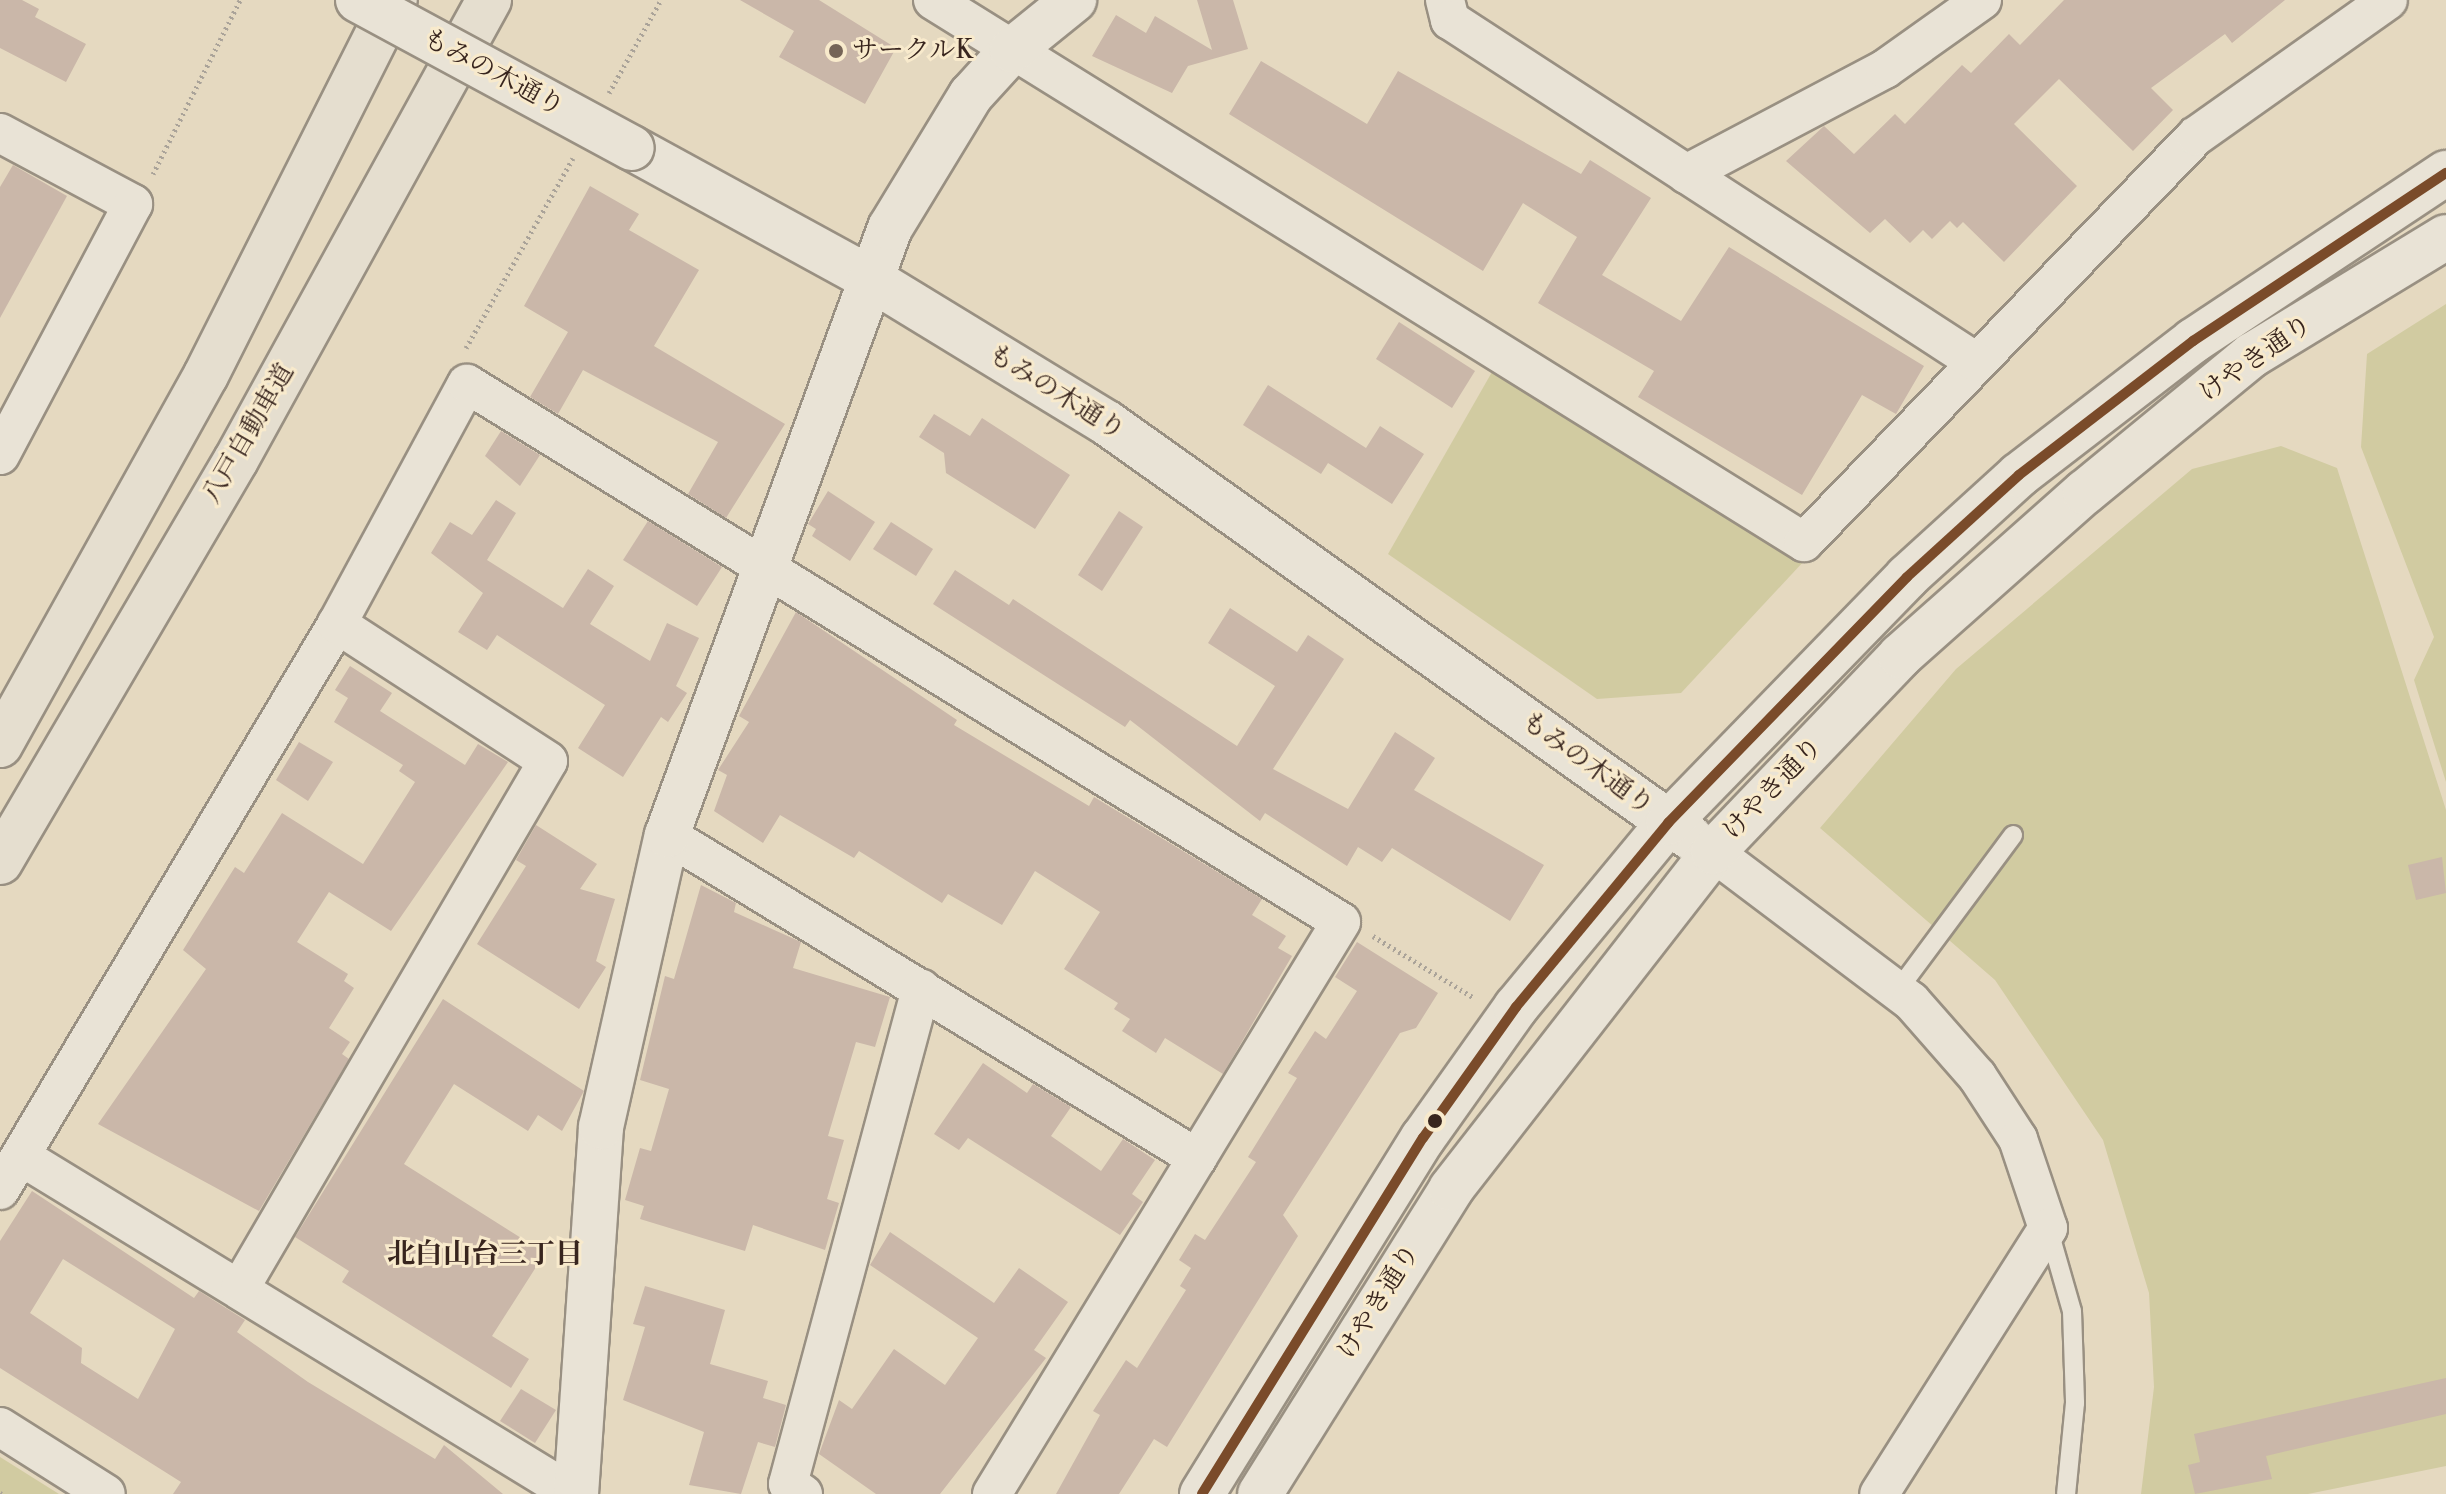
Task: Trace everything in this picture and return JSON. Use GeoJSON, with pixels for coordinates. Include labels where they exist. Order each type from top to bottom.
{"type":"FeatureCollection","features":[{"type":"Feature","properties":{"kind":"highway"},"geometry":{"type":"LineString","coordinates":[[0,745],[206,375],[395,0]]}},
{"type":"Feature","properties":{"kind":"highway","name":"八戸自動車道"},"geometry":{"type":"LineString","coordinates":[[0,862],[236,460],[489,0]]}},
{"type":"Feature","properties":{"kind":"street","name":"もみの木通り"},"geometry":{"type":"LineString","coordinates":[[358,0],[871,279],[1281,541],[1668,823],[1713,852]]}},
{"type":"Feature","properties":{"kind":"street"},"geometry":{"type":"LineString","coordinates":[[933,0],[1804,542],[2196,136],[2388,0]]}},
{"type":"Feature","properties":{"kind":"street"},"geometry":{"type":"LineString","coordinates":[[22,1157],[575,1494],[601,1127],[667,835],[763,561],[871,279],[927,160],[1012,50],[1074,0]]}},
{"type":"Feature","properties":{"kind":"street"},"geometry":{"type":"LineString","coordinates":[[1445,0],[1450,20],[1976,362]]}},
{"type":"Feature","properties":{"kind":"street"},"geometry":{"type":"LineString","coordinates":[[1686,174],[1885,69],[1982,0]]}},
{"type":"Feature","properties":{"kind":"street"},"geometry":{"type":"LineString","coordinates":[[0,133],[133,204],[0,455]]}},
{"type":"Feature","properties":{"kind":"street","name":"けやき通り"},"geometry":{"type":"LineString","coordinates":[[1202,1494],[1423,1138],[1516,1007],[1668,823],[1907,577],[2019,475],[2193,341],[2446,173]]}},
{"type":"Feature","properties":{"kind":"street","name":"けやき通り"},"geometry":{"type":"LineString","coordinates":[[1260,1494],[1451,1189],[1713,852],[1900,656],[2085,492],[2252,355],[2446,237]]}},
{"type":"Feature","properties":{"kind":"street"},"geometry":{"type":"LineString","coordinates":[[0,1190],[337,624],[467,384],[763,561],[1341,922],[992,1494]]}},
{"type":"Feature","properties":{"kind":"street"},"geometry":{"type":"LineString","coordinates":[[240,1288],[548,761],[337,624]]}},
{"type":"Feature","properties":{"kind":"street"},"geometry":{"type":"LineString","coordinates":[[667,835],[1197,1158]]}},
{"type":"Feature","properties":{"kind":"street"},"geometry":{"type":"LineString","coordinates":[[1713,852],[1898,990],[1977,1076],[2018,1139],[2048,1228],[1879,1494]]}},
{"type":"Feature","properties":{"kind":"street"},"geometry":{"type":"LineString","coordinates":[[803,1494],[788,1484],[921,989]]}},
{"type":"Feature","properties":{"kind":"street"},"geometry":{"type":"LineString","coordinates":[[0,1427],[106,1494]]}},
{"type":"Feature","properties":{"kind":"lane"},"geometry":{"type":"LineString","coordinates":[[1898,990],[2013,835]]}},
{"type":"Feature","properties":{"kind":"lane"},"geometry":{"type":"LineString","coordinates":[[2048,1228],[2072,1311],[2075,1403],[2066,1494]]}},
{"type":"Feature","properties":{"kind":"path"},"geometry":{"type":"LineString","coordinates":[[133,204],[240,0]]}},
{"type":"Feature","properties":{"kind":"path"},"geometry":{"type":"LineString","coordinates":[[600,108],[661,0]]}},
{"type":"Feature","properties":{"kind":"path"},"geometry":{"type":"LineString","coordinates":[[467,384],[464,352],[578,149]]}},
{"type":"Feature","properties":{"kind":"path"},"geometry":{"type":"LineString","coordinates":[[1341,922],[1475,998]]}},
{"type":"Feature","properties":{"kind":"shaded area"},"geometry":{"type":"Polygon","coordinates":[[[2446,304],[2446,782],[2414,680],[2434,637],[2361,447],[2367,354],[2446,304]]]}},
{"type":"Feature","properties":{"kind":"shaded area"},"geometry":{"type":"Polygon","coordinates":[[[1492,372],[1804,561],[1681,693],[1597,699],[1388,554],[1492,372]]]}},
{"type":"Feature","properties":{"kind":"shaded area"},"geometry":{"type":"Polygon","coordinates":[[[2281,446],[2337,468],[2446,810],[2446,1466],[2308,1494],[2141,1494],[2154,1387],[2149,1293],[2103,1140],[1995,980],[1820,828],[1956,669],[2192,469],[2281,446]]]}},
{"type":"Feature","properties":{"kind":"shaded area"},"geometry":{"type":"Polygon","coordinates":[[[0,1457],[59,1494],[0,1494],[0,1457]]]}},
{"type":"Feature","properties":{"kind":"building"},"geometry":{"type":"Polygon","coordinates":[[[0,0],[22,0],[39,9],[35,17],[86,44],[66,82],[0,48],[0,0]]]}},
{"type":"Feature","properties":{"kind":"building"},"geometry":{"type":"Polygon","coordinates":[[[740,0],[819,0],[896,48],[865,104],[779,57],[794,31],[740,0]]]}},
{"type":"Feature","properties":{"kind":"building"},"geometry":{"type":"Polygon","coordinates":[[[1197,0],[1233,0],[1248,49],[1188,66],[1172,93],[1092,56],[1116,15],[1146,33],[1155,16],[1212,50],[1197,0]]]}},
{"type":"Feature","properties":{"kind":"building"},"geometry":{"type":"Polygon","coordinates":[[[2064,0],[2285,0],[2232,43],[2225,34],[2151,88],[2173,110],[2133,151],[2059,79],[2014,124],[2077,186],[2004,262],[1963,222],[1957,228],[1950,221],[1932,239],[1923,230],[1910,243],[1885,219],[1870,233],[1786,161],[1824,126],[1854,154],[1895,114],[1905,124],[1962,65],[1971,73],[2009,34],[2020,45],[2064,0]]]}},
{"type":"Feature","properties":{"kind":"building"},"geometry":{"type":"Polygon","coordinates":[[[1261,61],[1367,124],[1398,71],[1581,174],[1590,160],[1651,198],[1602,275],[1681,321],[1729,247],[1924,366],[1896,414],[1862,395],[1802,495],[1638,397],[1654,371],[1538,303],[1577,237],[1523,203],[1483,271],[1229,114],[1261,61]]]}},
{"type":"Feature","properties":{"kind":"building"},"geometry":{"type":"Polygon","coordinates":[[[13,165],[67,196],[0,318],[0,187],[13,165]]]}},
{"type":"Feature","properties":{"kind":"building"},"geometry":{"type":"Polygon","coordinates":[[[590,186],[639,214],[629,230],[699,270],[654,346],[785,424],[726,518],[688,494],[718,442],[583,370],[558,414],[530,397],[568,332],[524,306],[590,186]]]}},
{"type":"Feature","properties":{"kind":"building"},"geometry":{"type":"Polygon","coordinates":[[[1399,322],[1475,371],[1452,408],[1376,359],[1399,322]]]}},
{"type":"Feature","properties":{"kind":"building"},"geometry":{"type":"Polygon","coordinates":[[[1268,385],[1366,448],[1380,426],[1424,454],[1392,504],[1328,463],[1321,474],[1243,425],[1268,385]]]}},
{"type":"Feature","properties":{"kind":"building"},"geometry":{"type":"Polygon","coordinates":[[[934,414],[970,436],[982,418],[1070,475],[1035,529],[946,473],[944,453],[919,437],[934,414]]]}},
{"type":"Feature","properties":{"kind":"building"},"geometry":{"type":"Polygon","coordinates":[[[501,431],[540,455],[520,486],[485,456],[501,431]]]}},
{"type":"Feature","properties":{"kind":"building"},"geometry":{"type":"Polygon","coordinates":[[[828,491],[875,522],[850,561],[812,536],[816,529],[808,524],[828,491]]]}},
{"type":"Feature","properties":{"kind":"building"},"geometry":{"type":"Polygon","coordinates":[[[496,500],[516,513],[487,560],[563,608],[588,569],[614,586],[590,624],[650,661],[667,623],[699,638],[676,686],[687,693],[668,722],[661,717],[623,777],[578,748],[605,705],[497,635],[487,650],[458,632],[483,593],[431,553],[450,522],[472,535],[496,500]]]}},
{"type":"Feature","properties":{"kind":"building"},"geometry":{"type":"Polygon","coordinates":[[[1119,511],[1143,527],[1102,591],[1078,575],[1119,511]]]}},
{"type":"Feature","properties":{"kind":"building"},"geometry":{"type":"Polygon","coordinates":[[[648,521],[722,567],[697,606],[623,560],[648,521]]]}},
{"type":"Feature","properties":{"kind":"building"},"geometry":{"type":"Polygon","coordinates":[[[891,522],[933,549],[916,576],[873,549],[891,522]]]}},
{"type":"Feature","properties":{"kind":"building"},"geometry":{"type":"Polygon","coordinates":[[[955,570],[1009,605],[1013,599],[1237,746],[1275,686],[1208,643],[1230,608],[1297,652],[1308,635],[1344,659],[1273,769],[1348,809],[1395,732],[1435,758],[1414,790],[1544,865],[1510,921],[1392,848],[1382,862],[1358,847],[1347,866],[1265,813],[1260,821],[1130,720],[1125,727],[933,604],[955,570]]]}},
{"type":"Feature","properties":{"kind":"building"},"geometry":{"type":"Polygon","coordinates":[[[796,612],[957,720],[954,725],[1089,806],[1094,797],[1262,899],[1252,915],[1286,936],[1278,948],[1292,956],[1223,1074],[1165,1038],[1156,1053],[1122,1031],[1130,1019],[1114,1009],[1118,1003],[1064,969],[1100,912],[1035,871],[1002,925],[948,894],[942,903],[859,851],[854,858],[780,815],[763,843],[714,811],[727,775],[718,770],[749,722],[739,716],[796,612]]]}},
{"type":"Feature","properties":{"kind":"building"},"geometry":{"type":"Polygon","coordinates":[[[350,666],[392,693],[380,711],[465,765],[478,744],[508,762],[391,931],[329,892],[297,942],[348,974],[344,981],[354,988],[329,1028],[350,1042],[342,1054],[349,1059],[259,1211],[98,1124],[206,969],[183,950],[235,867],[244,873],[282,813],[363,864],[415,782],[399,771],[403,765],[334,722],[348,698],[335,690],[350,666]]]}},
{"type":"Feature","properties":{"kind":"building"},"geometry":{"type":"Polygon","coordinates":[[[299,742],[333,762],[308,801],[276,780],[299,742]]]}},
{"type":"Feature","properties":{"kind":"building"},"geometry":{"type":"Polygon","coordinates":[[[536,825],[597,864],[580,889],[615,899],[596,961],[606,967],[579,1009],[477,944],[526,866],[516,860],[536,825]]]}},
{"type":"Feature","properties":{"kind":"building"},"geometry":{"type":"Polygon","coordinates":[[[2442,857],[2446,893],[2416,900],[2408,865],[2442,857]]]}},
{"type":"Feature","properties":{"kind":"building"},"geometry":{"type":"Polygon","coordinates":[[[701,885],[736,903],[734,912],[801,942],[793,968],[890,997],[875,1047],[856,1042],[828,1136],[844,1140],[827,1199],[839,1203],[825,1250],[753,1225],[745,1251],[640,1219],[644,1206],[625,1200],[640,1148],[651,1151],[669,1089],[640,1080],[665,976],[674,979],[701,885]]]}},
{"type":"Feature","properties":{"kind":"building"},"geometry":{"type":"Polygon","coordinates":[[[1357,942],[1438,993],[1416,1028],[1400,1033],[1283,1215],[1298,1236],[1167,1447],[1154,1439],[1119,1494],[1056,1494],[1100,1415],[1093,1411],[1126,1360],[1137,1368],[1186,1290],[1180,1286],[1191,1268],[1179,1260],[1195,1234],[1205,1240],[1256,1162],[1248,1157],[1297,1078],[1288,1073],[1315,1031],[1326,1039],[1357,991],[1335,977],[1357,942]]]}},
{"type":"Feature","properties":{"kind":"building"},"geometry":{"type":"Polygon","coordinates":[[[443,999],[584,1091],[562,1131],[538,1115],[528,1131],[454,1084],[404,1164],[545,1253],[492,1336],[529,1359],[511,1388],[342,1282],[349,1271],[295,1237],[443,999]]]}},
{"type":"Feature","properties":{"kind":"building"},"geometry":{"type":"Polygon","coordinates":[[[983,1063],[1027,1093],[1033,1084],[1071,1107],[1051,1136],[1101,1171],[1123,1139],[1155,1160],[1132,1194],[1143,1202],[1120,1235],[968,1138],[959,1150],[934,1134],[983,1063]]]}},
{"type":"Feature","properties":{"kind":"building"},"geometry":{"type":"Polygon","coordinates":[[[32,1191],[194,1298],[199,1291],[245,1320],[237,1332],[308,1382],[435,1459],[444,1445],[503,1494],[173,1494],[181,1482],[0,1368],[0,1241],[32,1191]],[[63,1259],[30,1313],[82,1348],[81,1363],[138,1399],[175,1329],[63,1259]]]}},
{"type":"Feature","properties":{"kind":"building"},"geometry":{"type":"Polygon","coordinates":[[[890,1232],[994,1303],[1019,1268],[1068,1302],[1034,1350],[1046,1358],[940,1494],[876,1494],[819,1454],[839,1400],[852,1409],[894,1349],[945,1385],[978,1338],[870,1265],[890,1232]]]}},
{"type":"Feature","properties":{"kind":"building"},"geometry":{"type":"Polygon","coordinates":[[[645,1286],[725,1310],[710,1364],[768,1381],[763,1398],[786,1405],[775,1447],[758,1442],[741,1494],[689,1485],[704,1432],[623,1400],[645,1327],[633,1324],[645,1286]]]}},
{"type":"Feature","properties":{"kind":"building"},"geometry":{"type":"Polygon","coordinates":[[[2446,1378],[2446,1414],[2266,1456],[2272,1479],[2195,1494],[2188,1465],[2200,1462],[2194,1434],[2446,1378]]]}},
{"type":"Feature","properties":{"kind":"building"},"geometry":{"type":"Polygon","coordinates":[[[521,1389],[556,1410],[535,1443],[500,1421],[521,1389]]]}},
{"type":"Feature","properties":{"kind":"transit line"},"geometry":{"type":"LineString","coordinates":[[1202,1494],[1423,1138],[1516,1007],[1668,823],[1907,577],[2019,475],[2193,341],[2446,173]]}},
{"type":"Feature","properties":{"kind":"place","name":"サークルK"},"geometry":{"type":"Point","coordinates":[836,51]}},
{"type":"Feature","properties":{"kind":"district","name":"北白山台三丁目"},"geometry":{"type":"Point","coordinates":[485,1255]}}]}
